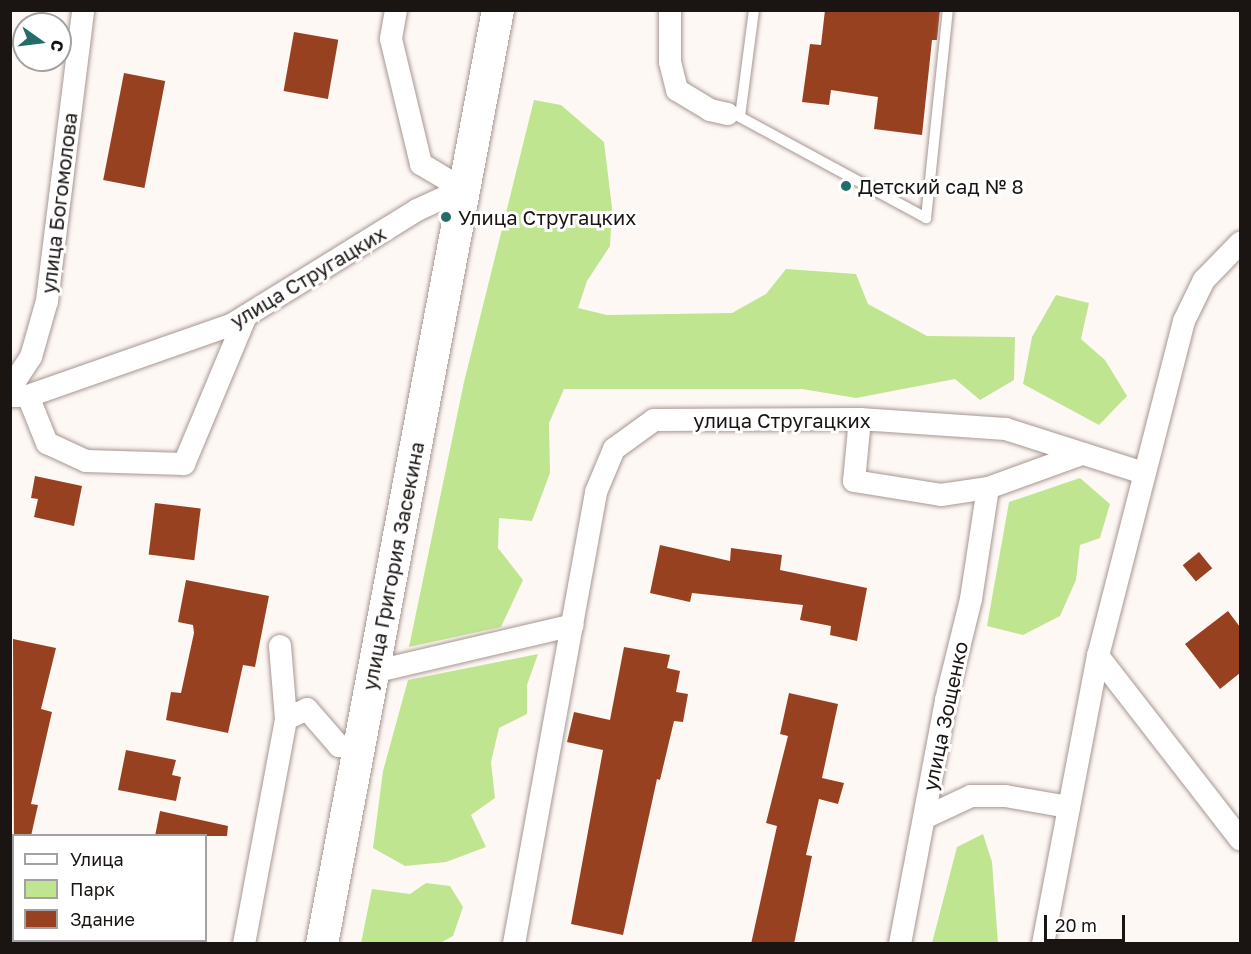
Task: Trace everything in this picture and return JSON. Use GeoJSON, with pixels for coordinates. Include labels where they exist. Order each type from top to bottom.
{"type":"FeatureCollection","features":[{"type":"Feature","properties":{"kind":"main road","name":"улица Григория Засекина"},"geometry":{"type":"LineString","coordinates":[[322,944],[498,10]]}},
{"type":"Feature","properties":{"kind":"street","name":"улица Богомолова"},"geometry":{"type":"LineString","coordinates":[[16,393],[31,357],[47,301],[83,10]]}},
{"type":"Feature","properties":{"kind":"street"},"geometry":{"type":"LineString","coordinates":[[396,10],[391,39],[421,164],[463,189]]}},
{"type":"Feature","properties":{"kind":"street"},"geometry":{"type":"LineString","coordinates":[[670,10],[670,62],[678,90],[710,110],[734,116]]}},
{"type":"Feature","properties":{"kind":"street","name":"улица Стругацких"},"geometry":{"type":"LineString","coordinates":[[16,393],[231,325],[417,210],[463,189]]}},
{"type":"Feature","properties":{"kind":"street"},"geometry":{"type":"LineString","coordinates":[[1043,944],[1098,656],[1184,321],[1204,280],[1240,243]]}},
{"type":"Feature","properties":{"kind":"street"},"geometry":{"type":"LineString","coordinates":[[16,393],[47,443],[86,461],[184,464],[246,316]]}},
{"type":"Feature","properties":{"kind":"street","name":"улица Стругацких"},"geometry":{"type":"LineString","coordinates":[[573,625],[596,492],[614,449],[654,420],[861,420],[1006,429],[1144,473]]}},
{"type":"Feature","properties":{"kind":"street"},"geometry":{"type":"LineString","coordinates":[[861,420],[854,481],[941,495],[988,488],[1082,454]]}},
{"type":"Feature","properties":{"kind":"street","name":"улица Зощенко"},"geometry":{"type":"LineString","coordinates":[[900,944],[946,700],[971,599],[988,488]]}},
{"type":"Feature","properties":{"kind":"street"},"geometry":{"type":"LineString","coordinates":[[373,672],[573,625],[514,944]]}},
{"type":"Feature","properties":{"kind":"street"},"geometry":{"type":"LineString","coordinates":[[244,944],[286,719],[280,646]]}},
{"type":"Feature","properties":{"kind":"street"},"geometry":{"type":"LineString","coordinates":[[1098,656],[1240,839]]}},
{"type":"Feature","properties":{"kind":"street"},"geometry":{"type":"LineString","coordinates":[[286,719],[307,709],[339,746],[359,748]]}},
{"type":"Feature","properties":{"kind":"street"},"geometry":{"type":"LineString","coordinates":[[924,818],[971,796],[1005,795],[1069,807]]}},
{"type":"Feature","properties":{"kind":"lane"},"geometry":{"type":"LineString","coordinates":[[754,10],[734,116],[926,218],[948,10]]}},
{"type":"Feature","properties":{"kind":"green space"},"geometry":{"type":"Polygon","coordinates":[[[534,100],[561,105],[604,142],[612,208],[610,246],[587,281],[578,308],[607,315],[732,313],[766,294],[786,269],[856,274],[868,304],[927,336],[1015,337],[1014,380],[980,400],[955,379],[856,398],[802,389],[564,389],[549,423],[550,473],[532,521],[499,518],[498,548],[523,580],[501,627],[409,647],[464,382],[534,100]]]}},
{"type":"Feature","properties":{"kind":"green space"},"geometry":{"type":"Polygon","coordinates":[[[1056,295],[1089,303],[1081,339],[1105,360],[1127,396],[1099,425],[1023,384],[1032,337],[1056,295]]]}},
{"type":"Feature","properties":{"kind":"green space"},"geometry":{"type":"Polygon","coordinates":[[[1080,478],[1110,504],[1100,538],[1080,545],[1076,580],[1060,616],[1023,635],[987,626],[1009,502],[1080,478]]]}},
{"type":"Feature","properties":{"kind":"green space"},"geometry":{"type":"Polygon","coordinates":[[[538,654],[527,685],[527,714],[499,728],[491,762],[495,798],[471,815],[486,847],[446,862],[405,866],[373,848],[383,771],[408,680],[538,654]]]}},
{"type":"Feature","properties":{"kind":"green space"},"geometry":{"type":"Polygon","coordinates":[[[983,834],[992,862],[998,943],[932,943],[957,847],[983,834]]]}},
{"type":"Feature","properties":{"kind":"green space"},"geometry":{"type":"Polygon","coordinates":[[[426,883],[450,886],[463,907],[453,936],[440,943],[361,943],[372,889],[410,894],[426,883]]]}},
{"type":"Feature","properties":{"kind":"building"},"geometry":{"type":"Polygon","coordinates":[[[825,10],[940,10],[937,40],[932,40],[922,135],[874,129],[878,97],[831,90],[829,105],[802,102],[810,44],[821,45],[825,10]]]}},
{"type":"Feature","properties":{"kind":"building"},"geometry":{"type":"Polygon","coordinates":[[[294,32],[338,40],[328,99],[284,91],[294,32]]]}},
{"type":"Feature","properties":{"kind":"building"},"geometry":{"type":"Polygon","coordinates":[[[124,73],[165,81],[144,188],[103,180],[124,73]]]}},
{"type":"Feature","properties":{"kind":"building"},"geometry":{"type":"Polygon","coordinates":[[[35,476],[82,486],[74,526],[34,517],[38,499],[31,498],[35,476]]]}},
{"type":"Feature","properties":{"kind":"building"},"geometry":{"type":"Polygon","coordinates":[[[155,503],[201,509],[194,560],[149,555],[155,503]]]}},
{"type":"Feature","properties":{"kind":"building"},"geometry":{"type":"Polygon","coordinates":[[[660,545],[730,561],[731,548],[782,555],[780,570],[867,588],[857,641],[830,635],[831,626],[800,620],[803,605],[692,593],[690,602],[650,593],[660,545]]]}},
{"type":"Feature","properties":{"kind":"building"},"geometry":{"type":"Polygon","coordinates":[[[1199,552],[1212,568],[1196,582],[1183,565],[1199,552]]]}},
{"type":"Feature","properties":{"kind":"building"},"geometry":{"type":"Polygon","coordinates":[[[186,580],[269,596],[255,667],[243,665],[228,733],[166,720],[171,692],[181,693],[194,633],[193,625],[178,622],[186,580]]]}},
{"type":"Feature","properties":{"kind":"building"},"geometry":{"type":"Polygon","coordinates":[[[1228,611],[1240,627],[1240,673],[1220,689],[1185,644],[1228,611]]]}},
{"type":"Feature","properties":{"kind":"building"},"geometry":{"type":"Polygon","coordinates":[[[13,639],[56,648],[41,709],[52,712],[31,804],[38,805],[31,834],[14,834],[13,639]]]}},
{"type":"Feature","properties":{"kind":"building"},"geometry":{"type":"Polygon","coordinates":[[[624,647],[670,655],[667,668],[680,671],[676,692],[688,694],[683,722],[674,721],[660,780],[657,779],[623,935],[571,924],[603,750],[567,742],[574,712],[610,720],[624,647]]]}},
{"type":"Feature","properties":{"kind":"building"},"geometry":{"type":"Polygon","coordinates":[[[789,693],[838,704],[822,778],[844,783],[838,804],[819,799],[806,855],[812,856],[794,944],[751,944],[777,826],[766,823],[788,736],[780,734],[789,693]]]}},
{"type":"Feature","properties":{"kind":"building"},"geometry":{"type":"Polygon","coordinates":[[[126,750],[176,760],[172,775],[181,777],[176,801],[118,790],[126,750]]]}},
{"type":"Feature","properties":{"kind":"building"},"geometry":{"type":"Polygon","coordinates":[[[160,811],[228,826],[227,836],[155,834],[160,811]]]}},
{"type":"Feature","properties":{"kind":"place","name":"Детский сад № 8"},"geometry":{"type":"Point","coordinates":[846,186]}},
{"type":"Feature","properties":{"kind":"place","name":"Улица Стругацких"},"geometry":{"type":"Point","coordinates":[446,217]}}]}
